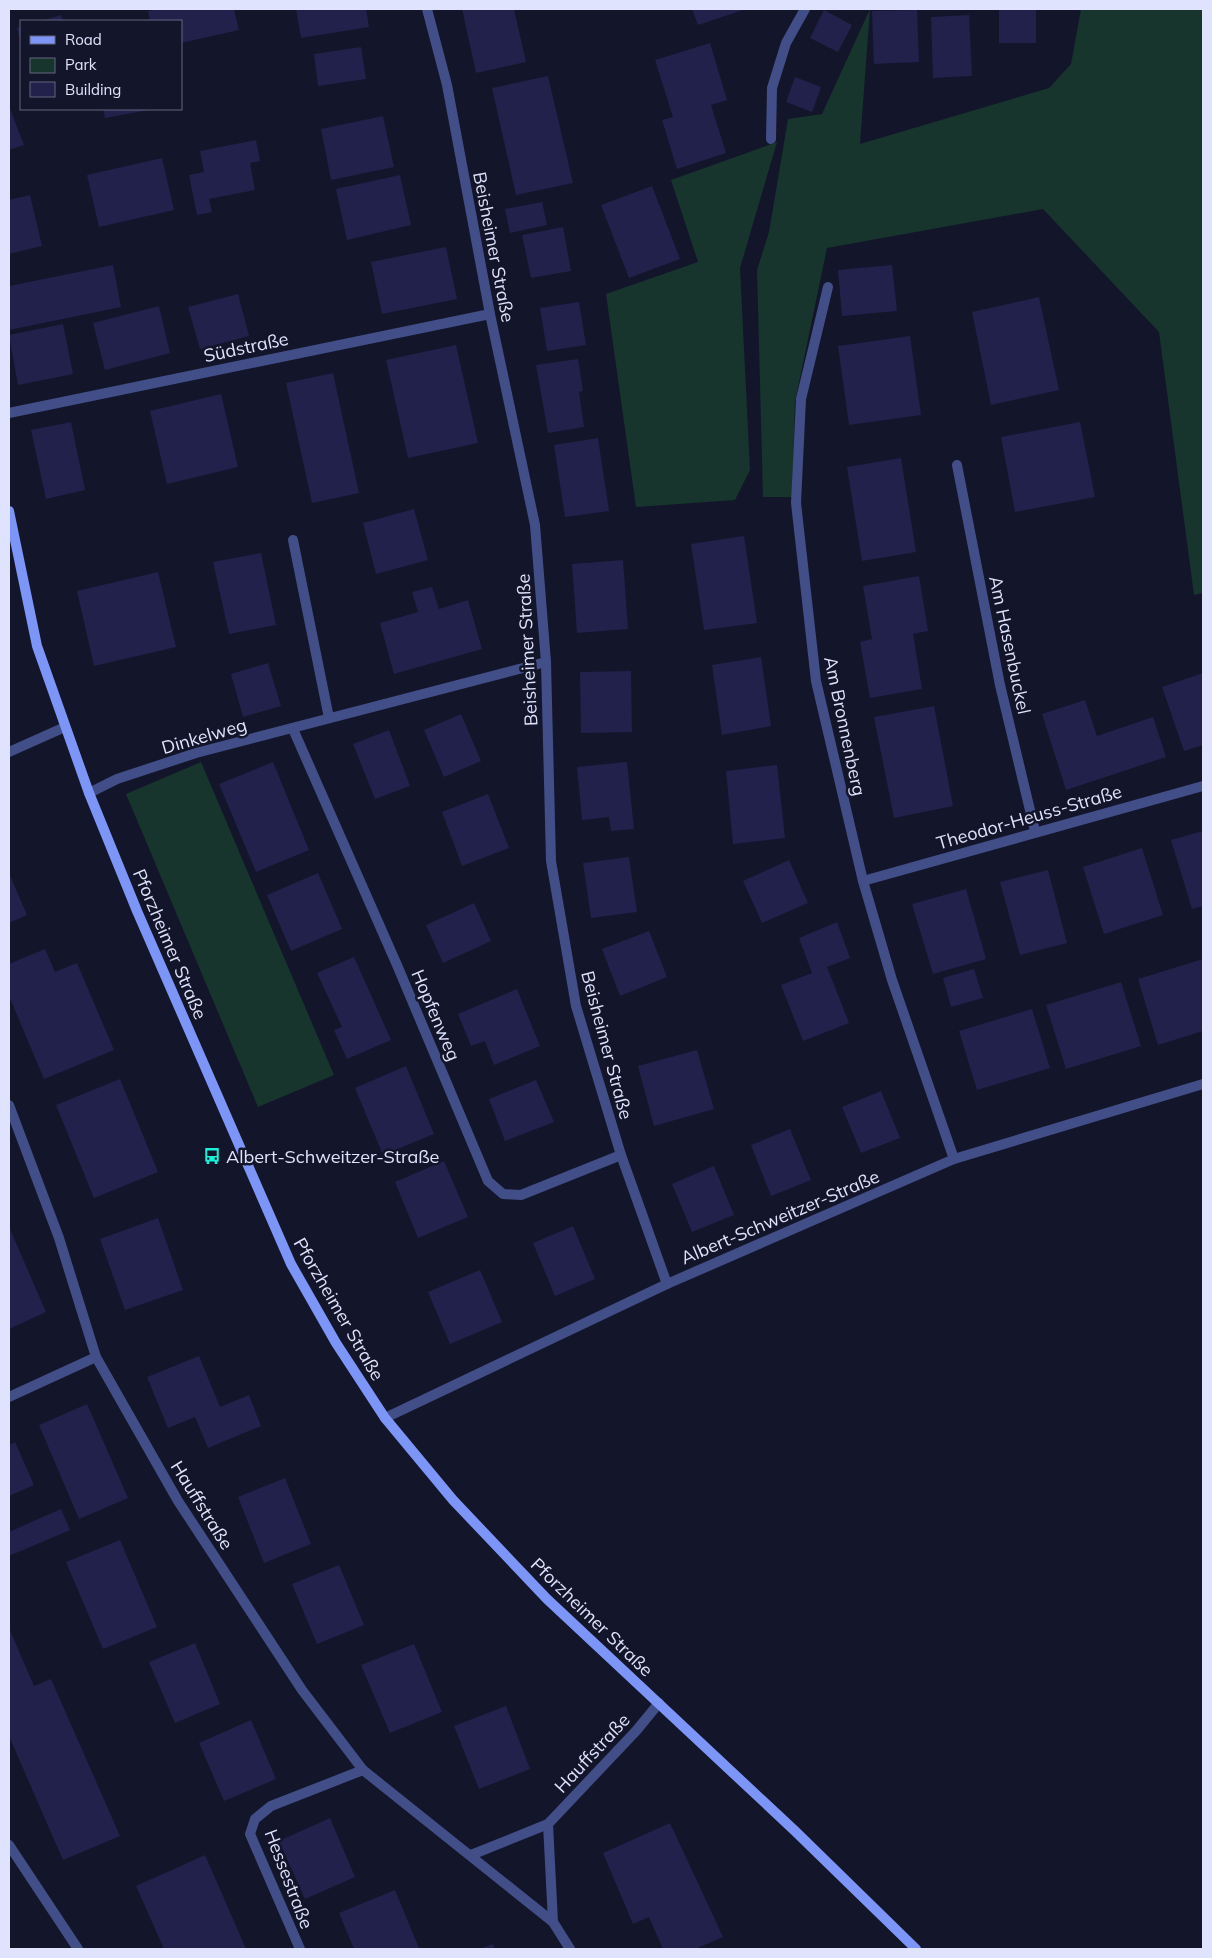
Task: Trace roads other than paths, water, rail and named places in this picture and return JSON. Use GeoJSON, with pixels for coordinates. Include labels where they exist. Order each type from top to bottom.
{"type":"FeatureCollection","features":[{"type":"Feature","properties":{"kind":"street","name":"Beisheimer Straße"},"geometry":{"type":"LineString","coordinates":[[427,9],[447,85],[490,314],[535,525],[546,662],[551,862],[576,1006],[621,1155],[667,1284]]}},
{"type":"Feature","properties":{"kind":"street"},"geometry":{"type":"LineString","coordinates":[[771,139],[772,88],[786,43],[805,9]]}},
{"type":"Feature","properties":{"kind":"street","name":"Am Bronnenberg"},"geometry":{"type":"LineString","coordinates":[[828,287],[801,399],[796,503],[816,681],[863,881],[892,980],[954,1159]]}},
{"type":"Feature","properties":{"kind":"street","name":"Südstraße"},"geometry":{"type":"LineString","coordinates":[[9,413],[490,314]]}},
{"type":"Feature","properties":{"kind":"street","name":"Am Hasenbuckel"},"geometry":{"type":"LineString","coordinates":[[958,465],[1000,685],[1035,832]]}},
{"type":"Feature","properties":{"kind":"street","name":"Pforzheimer Straße"},"geometry":{"type":"LineString","coordinates":[[9,511],[37,646],[64,727],[89,793],[137,910],[291,1264],[336,1342],[385,1418],[453,1500],[547,1600],[795,1831],[916,1949]]}},
{"type":"Feature","properties":{"kind":"street"},"geometry":{"type":"LineString","coordinates":[[293,540],[329,718]]}},
{"type":"Feature","properties":{"kind":"street","name":"Dinkelweg"},"geometry":{"type":"LineString","coordinates":[[89,793],[117,779],[196,754],[546,662]]}},
{"type":"Feature","properties":{"kind":"street"},"geometry":{"type":"LineString","coordinates":[[9,752],[64,727]]}},
{"type":"Feature","properties":{"kind":"street","name":"Hopfenweg"},"geometry":{"type":"LineString","coordinates":[[293,730],[401,974],[488,1181],[503,1194],[522,1195],[621,1155]]}},
{"type":"Feature","properties":{"kind":"street","name":"Theodor-Heuss-Straße"},"geometry":{"type":"LineString","coordinates":[[863,881],[1203,786]]}},
{"type":"Feature","properties":{"kind":"street","name":"Albert-Schweitzer-Straße"},"geometry":{"type":"LineString","coordinates":[[385,1418],[667,1284],[954,1159],[1203,1084]]}},
{"type":"Feature","properties":{"kind":"street","name":"Hauffstraße"},"geometry":{"type":"LineString","coordinates":[[9,1105],[59,1238],[96,1356],[178,1501],[302,1690],[363,1770],[553,1922],[570,1949]]}},
{"type":"Feature","properties":{"kind":"street"},"geometry":{"type":"LineString","coordinates":[[9,1397],[96,1356]]}},
{"type":"Feature","properties":{"kind":"street","name":"Hauffstraße"},"geometry":{"type":"LineString","coordinates":[[471,1855],[548,1824],[636,1731],[658,1703]]}},
{"type":"Feature","properties":{"kind":"street","name":"Hessestraße"},"geometry":{"type":"LineString","coordinates":[[300,1949],[250,1834],[255,1819],[271,1806],[363,1770]]}},
{"type":"Feature","properties":{"kind":"street","name":"Hauffstraße"},"geometry":{"type":"LineString","coordinates":[[548,1824],[553,1922]]}},
{"type":"Feature","properties":{"kind":"street"},"geometry":{"type":"LineString","coordinates":[[9,1845],[78,1949]]}},
{"type":"Feature","properties":{"kind":"place","name":"Albert-Schweitzer-Straße"},"geometry":{"type":"Point","coordinates":[212,1156]}}]}
